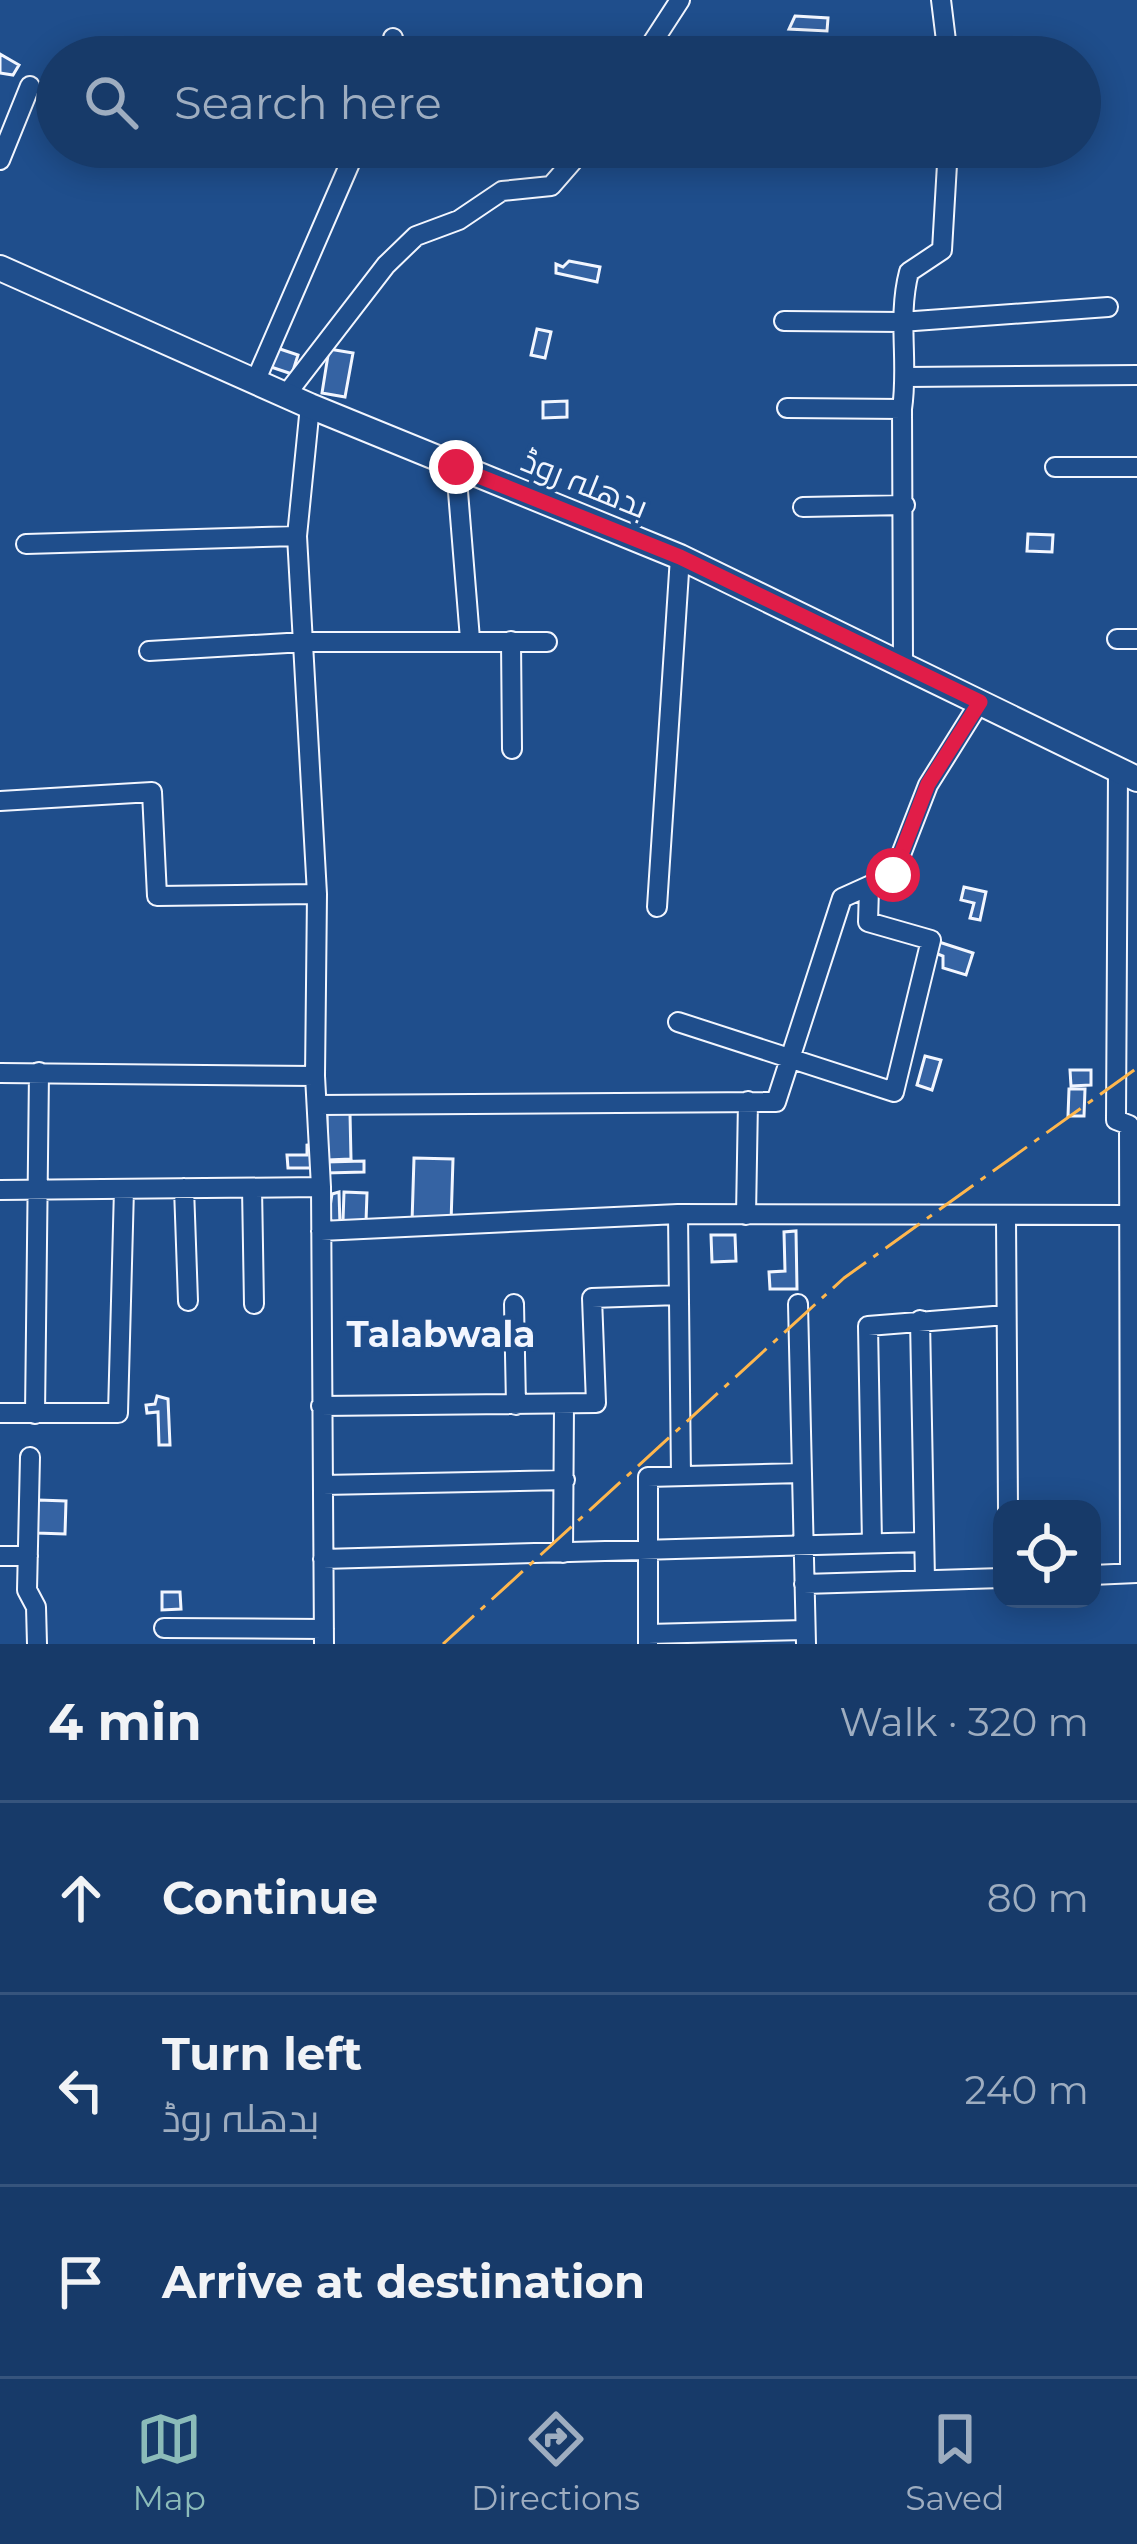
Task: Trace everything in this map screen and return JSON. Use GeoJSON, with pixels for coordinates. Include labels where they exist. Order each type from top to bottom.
{"type":"FeatureCollection","features":[{"type":"Feature","properties":{"kind":"main road","name":"بدھلہ روڈ"},"geometry":{"type":"LineString","coordinates":[[0,268],[286,396],[680,557],[1128,775]]}},
{"type":"Feature","properties":{"kind":"street"},"geometry":{"type":"LineString","coordinates":[[657,36],[680,0]]}},
{"type":"Feature","properties":{"kind":"street"},"geometry":{"type":"LineString","coordinates":[[941,0],[945,36]]}},
{"type":"Feature","properties":{"kind":"street"},"geometry":{"type":"LineString","coordinates":[[0,160],[30,86]]}},
{"type":"Feature","properties":{"kind":"street"},"geometry":{"type":"LineString","coordinates":[[255,382],[348,168]]}},
{"type":"Feature","properties":{"kind":"street"},"geometry":{"type":"LineString","coordinates":[[286,396],[386,265],[416,236],[459,220],[502,191],[551,186],[567,168]]}},
{"type":"Feature","properties":{"kind":"street"},"geometry":{"type":"LineString","coordinates":[[903,664],[902,409],[907,377],[901,322],[909,272],[942,250],[947,168]]}},
{"type":"Feature","properties":{"kind":"street"},"geometry":{"type":"LineString","coordinates":[[784,321],[901,322],[1108,307]]}},
{"type":"Feature","properties":{"kind":"street"},"geometry":{"type":"LineString","coordinates":[[907,377],[1137,375]]}},
{"type":"Feature","properties":{"kind":"street"},"geometry":{"type":"LineString","coordinates":[[164,1628],[324,1636],[321,1187],[314,1076],[317,894],[298,536],[310,406]]}},
{"type":"Feature","properties":{"kind":"street"},"geometry":{"type":"LineString","coordinates":[[787,408],[902,409]]}},
{"type":"Feature","properties":{"kind":"street"},"geometry":{"type":"LineString","coordinates":[[1055,467],[1137,466]]}},
{"type":"Feature","properties":{"kind":"street"},"geometry":{"type":"LineString","coordinates":[[456,467],[470,639]]}},
{"type":"Feature","properties":{"kind":"street"},"geometry":{"type":"LineString","coordinates":[[803,507],[905,506]]}},
{"type":"Feature","properties":{"kind":"street"},"geometry":{"type":"LineString","coordinates":[[26,544],[298,536]]}},
{"type":"Feature","properties":{"kind":"street"},"geometry":{"type":"LineString","coordinates":[[657,907],[680,557]]}},
{"type":"Feature","properties":{"kind":"street"},"geometry":{"type":"LineString","coordinates":[[511,641],[512,749]]}},
{"type":"Feature","properties":{"kind":"street"},"geometry":{"type":"LineString","coordinates":[[149,651],[304,642],[547,642]]}},
{"type":"Feature","properties":{"kind":"street"},"geometry":{"type":"LineString","coordinates":[[318,1105],[776,1102],[794,1059],[842,898],[869,890],[893,875],[928,784],[980,702]]}},
{"type":"Feature","properties":{"kind":"street"},"geometry":{"type":"LineString","coordinates":[[1115,1120],[1128,775]]}},
{"type":"Feature","properties":{"kind":"street"},"geometry":{"type":"LineString","coordinates":[[0,801],[152,792],[157,896],[317,894]]}},
{"type":"Feature","properties":{"kind":"street"},"geometry":{"type":"LineString","coordinates":[[678,1022],[894,1092],[931,940],[868,922],[869,890]]}},
{"type":"Feature","properties":{"kind":"street"},"geometry":{"type":"LineString","coordinates":[[0,1072],[314,1076]]}},
{"type":"Feature","properties":{"kind":"street"},"geometry":{"type":"LineString","coordinates":[[35,1414],[39,1072]]}},
{"type":"Feature","properties":{"kind":"street"},"geometry":{"type":"LineString","coordinates":[[746,1215],[748,1101]]}},
{"type":"Feature","properties":{"kind":"street"},"geometry":{"type":"LineString","coordinates":[[1115,1120],[1137,1118]]}},
{"type":"Feature","properties":{"kind":"street"},"geometry":{"type":"LineString","coordinates":[[1101,1575],[1134,1573],[1126,1215],[1129,1126],[1115,1120]]}},
{"type":"Feature","properties":{"kind":"street"},"geometry":{"type":"LineString","coordinates":[[0,1190],[321,1187]]}},
{"type":"Feature","properties":{"kind":"street"},"geometry":{"type":"LineString","coordinates":[[184,1188],[188,1301]]}},
{"type":"Feature","properties":{"kind":"street"},"geometry":{"type":"LineString","coordinates":[[252,1188],[254,1304]]}},
{"type":"Feature","properties":{"kind":"street"},"geometry":{"type":"LineString","coordinates":[[0,1413],[118,1413],[124,1189]]}},
{"type":"Feature","properties":{"kind":"street"},"geometry":{"type":"LineString","coordinates":[[321,1231],[679,1214],[1126,1215]]}},
{"type":"Feature","properties":{"kind":"street"},"geometry":{"type":"LineString","coordinates":[[679,1214],[681,1476]]}},
{"type":"Feature","properties":{"kind":"street"},"geometry":{"type":"LineString","coordinates":[[1006,1218],[1008,1500]]}},
{"type":"Feature","properties":{"kind":"street"},"geometry":{"type":"LineString","coordinates":[[321,1406],[596,1403],[592,1298],[679,1295]]}},
{"type":"Feature","properties":{"kind":"street"},"geometry":{"type":"LineString","coordinates":[[514,1304],[516,1405]]}},
{"type":"Feature","properties":{"kind":"street"},"geometry":{"type":"LineString","coordinates":[[798,1304],[802,1473],[805,1637],[648,1639],[648,1477],[802,1473]]}},
{"type":"Feature","properties":{"kind":"street"},"geometry":{"type":"LineString","coordinates":[[872,1544],[868,1325],[1006,1315]]}},
{"type":"Feature","properties":{"kind":"street"},"geometry":{"type":"LineString","coordinates":[[920,1320],[926,1580]]}},
{"type":"Feature","properties":{"kind":"street"},"geometry":{"type":"LineString","coordinates":[[563,1553],[564,1405]]}},
{"type":"Feature","properties":{"kind":"street"},"geometry":{"type":"LineString","coordinates":[[30,1457],[27,1590],[36,1607],[37,1644]]}},
{"type":"Feature","properties":{"kind":"street"},"geometry":{"type":"LineString","coordinates":[[323,1485],[565,1480]]}},
{"type":"Feature","properties":{"kind":"street"},"geometry":{"type":"LineString","coordinates":[[323,1559],[924,1542]]}},
{"type":"Feature","properties":{"kind":"street"},"geometry":{"type":"LineString","coordinates":[[0,1556],[28,1556]]}},
{"type":"Feature","properties":{"kind":"street"},"geometry":{"type":"LineString","coordinates":[[804,1585],[993,1578]]}},
{"type":"Feature","properties":{"kind":"building"},"geometry":{"type":"Polygon","coordinates":[[[795,16],[828,18],[827,31],[789,29],[795,16]]]}},
{"type":"Feature","properties":{"kind":"building"},"geometry":{"type":"Polygon","coordinates":[[[0,54],[19,65],[13,75],[0,73],[0,54]]]}},
{"type":"Feature","properties":{"kind":"building"},"geometry":{"type":"Polygon","coordinates":[[[569,261],[600,267],[597,282],[556,273],[556,264],[563,267],[569,261]]]}},
{"type":"Feature","properties":{"kind":"building"},"geometry":{"type":"Polygon","coordinates":[[[537,329],[551,332],[545,358],[531,355],[537,329]]]}},
{"type":"Feature","properties":{"kind":"building"},"geometry":{"type":"Polygon","coordinates":[[[277,348],[298,355],[292,374],[271,367],[277,348]]]}},
{"type":"Feature","properties":{"kind":"building"},"geometry":{"type":"Polygon","coordinates":[[[329,349],[353,353],[345,397],[322,393],[329,349]]]}},
{"type":"Feature","properties":{"kind":"building"},"geometry":{"type":"Polygon","coordinates":[[[567,401],[567,417],[543,418],[543,402],[567,401]]]}},
{"type":"Feature","properties":{"kind":"building"},"geometry":{"type":"Polygon","coordinates":[[[1028,534],[1053,535],[1052,552],[1027,551],[1028,534]]]}},
{"type":"Feature","properties":{"kind":"building"},"geometry":{"type":"Polygon","coordinates":[[[964,887],[986,892],[980,920],[970,918],[974,903],[961,900],[964,887]]]}},
{"type":"Feature","properties":{"kind":"building"},"geometry":{"type":"Polygon","coordinates":[[[939,942],[973,953],[966,975],[943,968],[943,956],[935,953],[939,942]]]}},
{"type":"Feature","properties":{"kind":"building"},"geometry":{"type":"Polygon","coordinates":[[[925,1056],[941,1060],[932,1090],[917,1085],[925,1056]]]}},
{"type":"Feature","properties":{"kind":"building"},"geometry":{"type":"Polygon","coordinates":[[[1070,1070],[1091,1070],[1091,1085],[1071,1086],[1070,1070]]]}},
{"type":"Feature","properties":{"kind":"building"},"geometry":{"type":"Polygon","coordinates":[[[1069,1089],[1085,1089],[1084,1116],[1068,1116],[1069,1089]]]}},
{"type":"Feature","properties":{"kind":"building"},"geometry":{"type":"Polygon","coordinates":[[[350,1113],[351,1159],[327,1160],[327,1114],[350,1113]]]}},
{"type":"Feature","properties":{"kind":"building"},"geometry":{"type":"Polygon","coordinates":[[[316,1144],[316,1168],[288,1168],[287,1155],[307,1155],[307,1145],[316,1144]]]}},
{"type":"Feature","properties":{"kind":"building"},"geometry":{"type":"Polygon","coordinates":[[[414,1158],[453,1159],[451,1223],[412,1222],[414,1158]]]}},
{"type":"Feature","properties":{"kind":"building"},"geometry":{"type":"Polygon","coordinates":[[[364,1161],[364,1172],[326,1173],[326,1162],[364,1161]]]}},
{"type":"Feature","properties":{"kind":"building"},"geometry":{"type":"Polygon","coordinates":[[[339,1192],[340,1225],[327,1226],[332,1194],[339,1192]]]}},
{"type":"Feature","properties":{"kind":"building"},"geometry":{"type":"Polygon","coordinates":[[[344,1192],[367,1193],[366,1222],[343,1221],[344,1192]]]}},
{"type":"Feature","properties":{"kind":"building"},"geometry":{"type":"Polygon","coordinates":[[[796,1231],[797,1289],[770,1289],[769,1272],[785,1271],[784,1232],[796,1231]]]}},
{"type":"Feature","properties":{"kind":"building"},"geometry":{"type":"Polygon","coordinates":[[[711,1235],[735,1235],[736,1261],[712,1262],[711,1235]]]}},
{"type":"Feature","properties":{"kind":"building"},"geometry":{"type":"Polygon","coordinates":[[[157,1396],[168,1399],[170,1445],[159,1445],[158,1412],[147,1413],[146,1405],[155,1404],[157,1396]]]}},
{"type":"Feature","properties":{"kind":"building"},"geometry":{"type":"Polygon","coordinates":[[[38,1500],[66,1501],[65,1534],[37,1533],[38,1500]]]}},
{"type":"Feature","properties":{"kind":"building"},"geometry":{"type":"Polygon","coordinates":[[[162,1592],[180,1592],[181,1609],[162,1610],[162,1592]]]}},
{"type":"Feature","properties":{"kind":"power"},"geometry":{"type":"LineString","coordinates":[[443,1644],[844,1278],[1137,1068]]}},
{"type":"Feature","properties":{"kind":"district","name":"Talabwala"},"geometry":{"type":"Point","coordinates":[441,1334]}},
{"type":"Feature","properties":{"kind":"route"},"geometry":{"type":"LineString","coordinates":[[456,467],[680,557],[980,702],[928,784],[893,875]]}}]}
